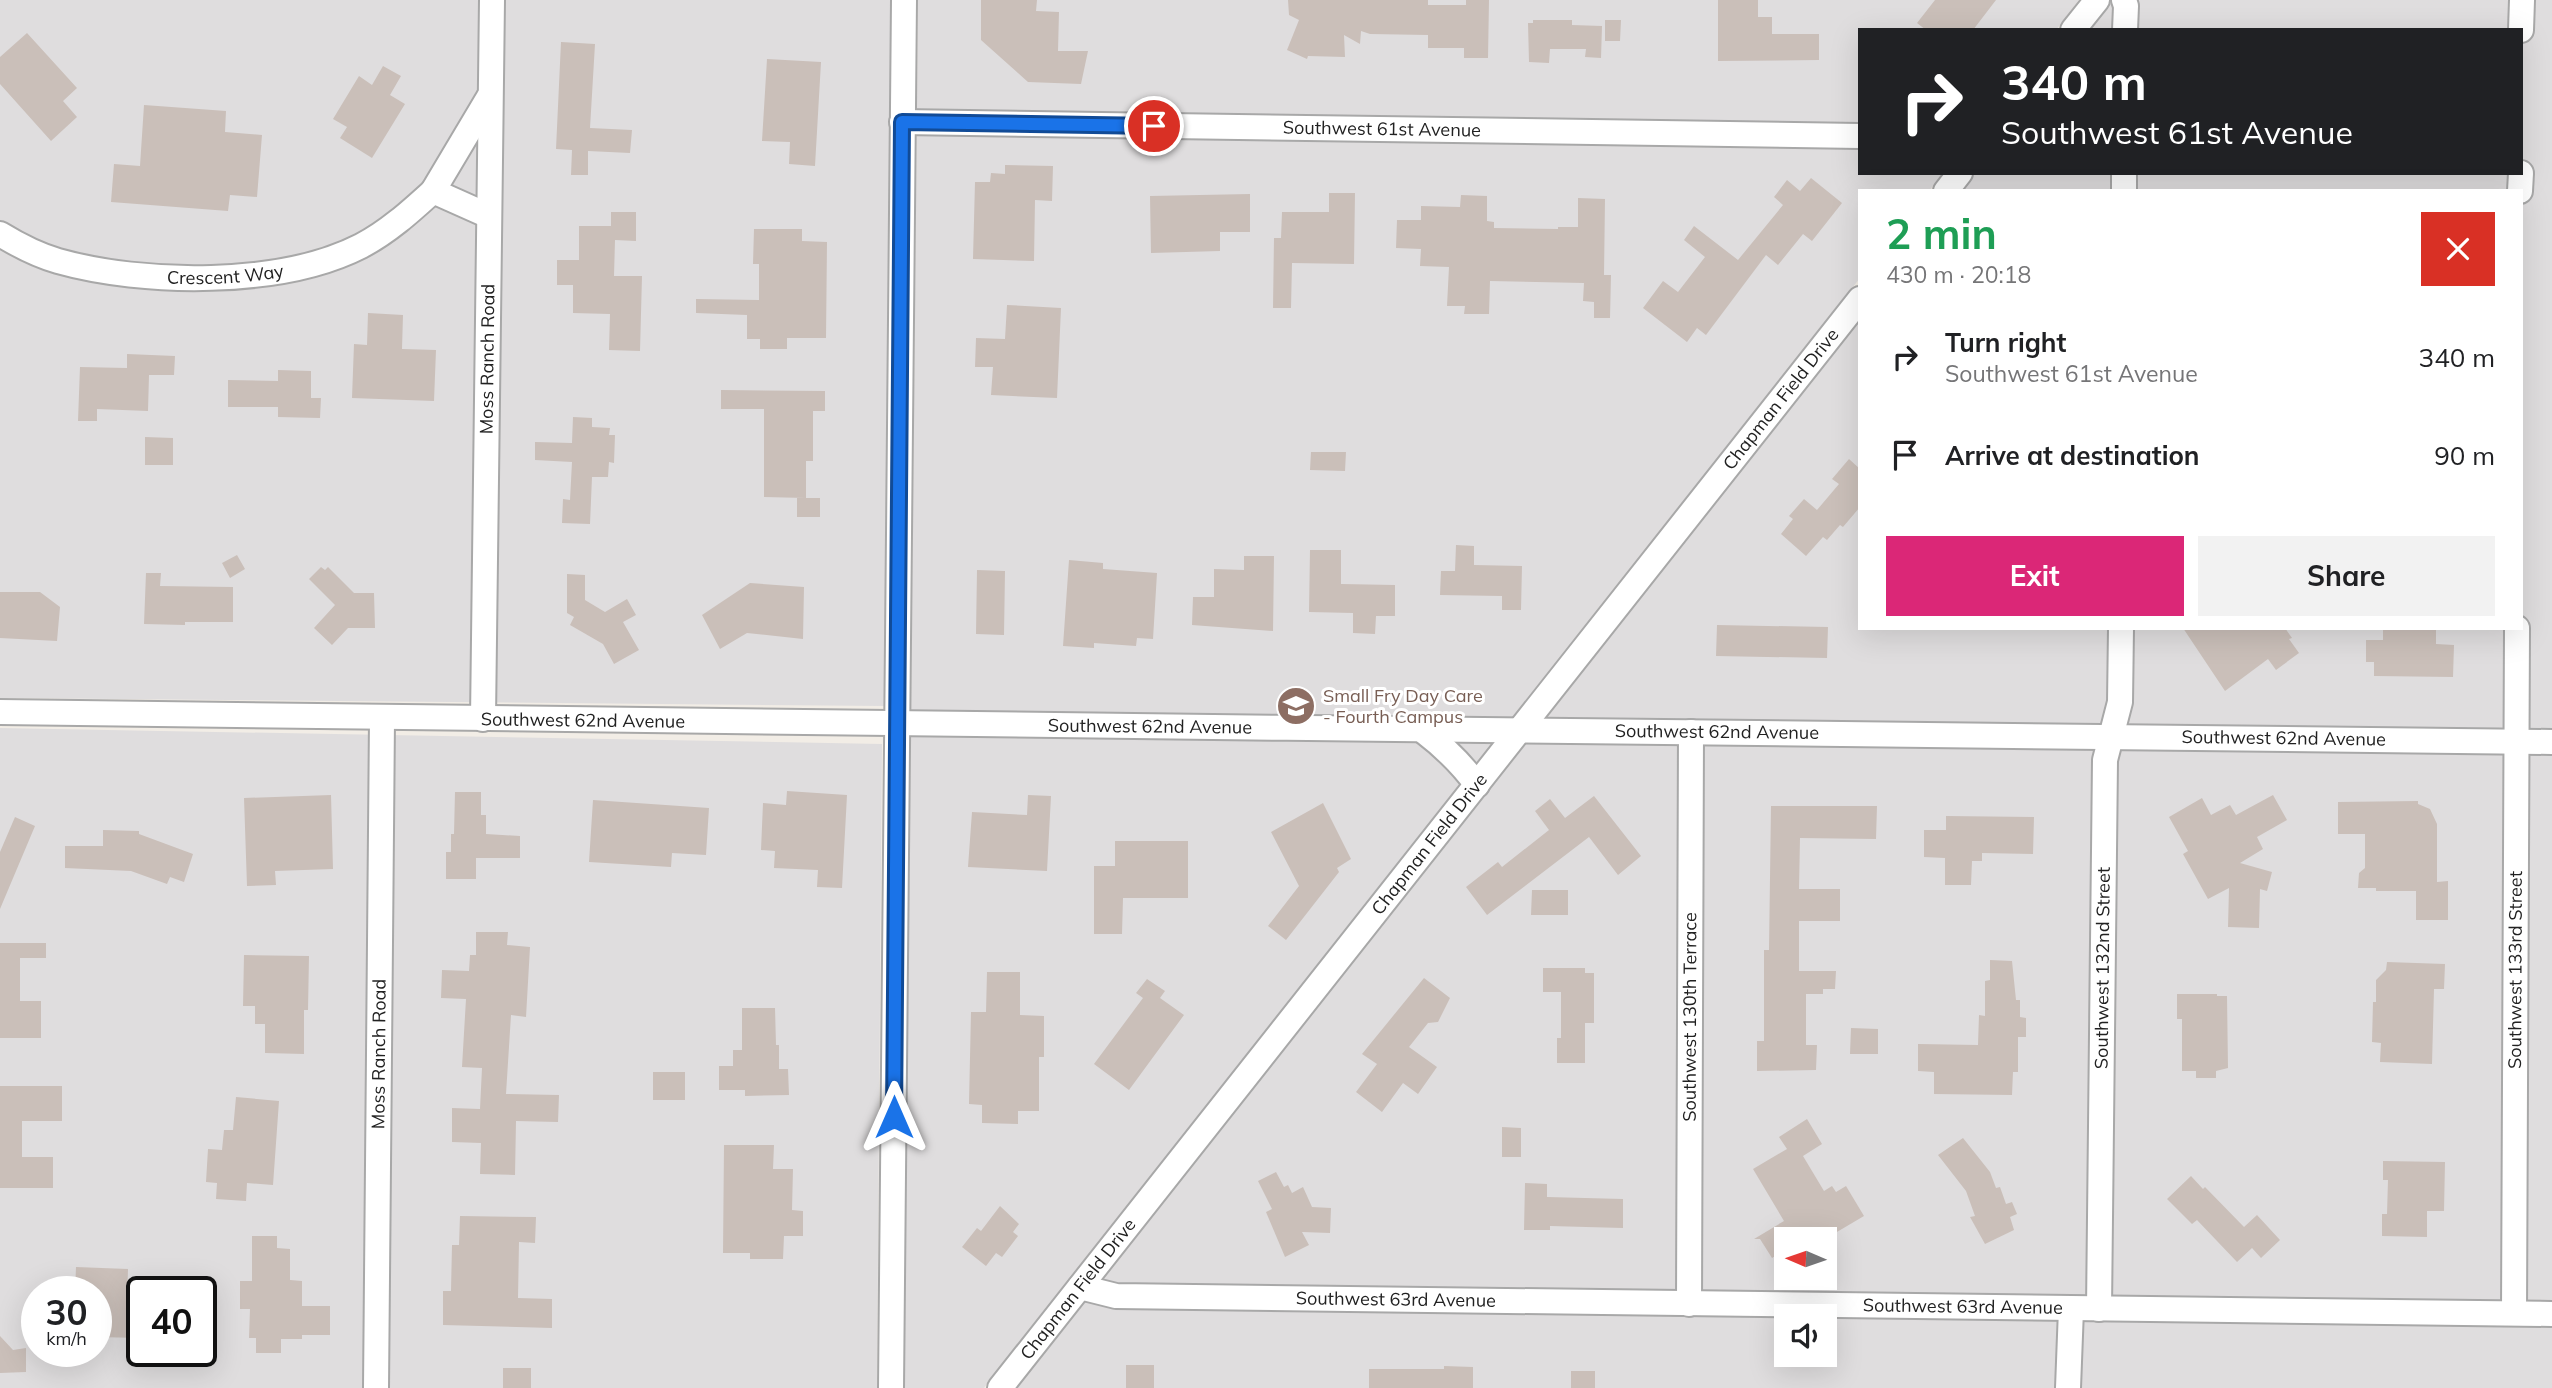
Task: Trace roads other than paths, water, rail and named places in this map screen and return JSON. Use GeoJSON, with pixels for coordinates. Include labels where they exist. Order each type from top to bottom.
{"type":"FeatureCollection","features":[{"type":"Feature","properties":{"kind":"street","name":"Moss Ranch Road"},"geometry":{"type":"LineString","coordinates":[[483,719],[492,0]]}},
{"type":"Feature","properties":{"kind":"street"},"geometry":{"type":"LineString","coordinates":[[891,1388],[904,0]]}},
{"type":"Feature","properties":{"kind":"street"},"geometry":{"type":"LineString","coordinates":[[2075,28],[2097,0]]}},
{"type":"Feature","properties":{"kind":"street"},"geometry":{"type":"LineString","coordinates":[[2123,0],[2126,6],[2126,28]]}},
{"type":"Feature","properties":{"kind":"street"},"geometry":{"type":"LineString","coordinates":[[2521,28],[2522,0]]}},
{"type":"Feature","properties":{"kind":"street","name":"Crescent Way"},"geometry":{"type":"LineString","coordinates":[[0,234],[38,254],[95,269],[177,277],[241,276],[310,265],[362,246],[387,230],[433,191],[491,94]]}},
{"type":"Feature","properties":{"kind":"street","name":"Southwest 61st Avenue"},"geometry":{"type":"LineString","coordinates":[[902,122],[1858,136]]}},
{"type":"Feature","properties":{"kind":"street"},"geometry":{"type":"LineString","coordinates":[[1948,189],[1958,175]]}},
{"type":"Feature","properties":{"kind":"street"},"geometry":{"type":"LineString","coordinates":[[433,191],[489,216]]}},
{"type":"Feature","properties":{"kind":"street","name":"Chapman Field Drive"},"geometry":{"type":"LineString","coordinates":[[1000,1388],[1858,302]]}},
{"type":"Feature","properties":{"kind":"street","name":"Southwest 132nd Street"},"geometry":{"type":"LineString","coordinates":[[2099,1309],[2105,760],[2120,702],[2121,630]]}},
{"type":"Feature","properties":{"kind":"street","name":"Southwest 133rd Street"},"geometry":{"type":"LineString","coordinates":[[2514,1314],[2517,630]]}},
{"type":"Feature","properties":{"kind":"street","name":"Southwest 62nd Avenue"},"geometry":{"type":"LineString","coordinates":[[0,712],[382,719],[2552,742]]}},
{"type":"Feature","properties":{"kind":"street","name":"Moss Ranch Road"},"geometry":{"type":"LineString","coordinates":[[376,1388],[382,719]]}},
{"type":"Feature","properties":{"kind":"street"},"geometry":{"type":"LineString","coordinates":[[1423,730],[1451,754],[1477,785]]}},
{"type":"Feature","properties":{"kind":"street","name":"Southwest 130th Terrace"},"geometry":{"type":"LineString","coordinates":[[1689,1304],[1691,732]]}},
{"type":"Feature","properties":{"kind":"street","name":"Southwest 63rd Avenue"},"geometry":{"type":"LineString","coordinates":[[1080,1287],[1116,1296],[2552,1314]]}},
{"type":"Feature","properties":{"kind":"street"},"geometry":{"type":"LineString","coordinates":[[2068,1388],[2071,1309]]}},
{"type":"Feature","properties":{"kind":"place","name":"Small Fry Day Care - Fourth Campus"},"geometry":{"type":"Point","coordinates":[1296,706]}}]}
